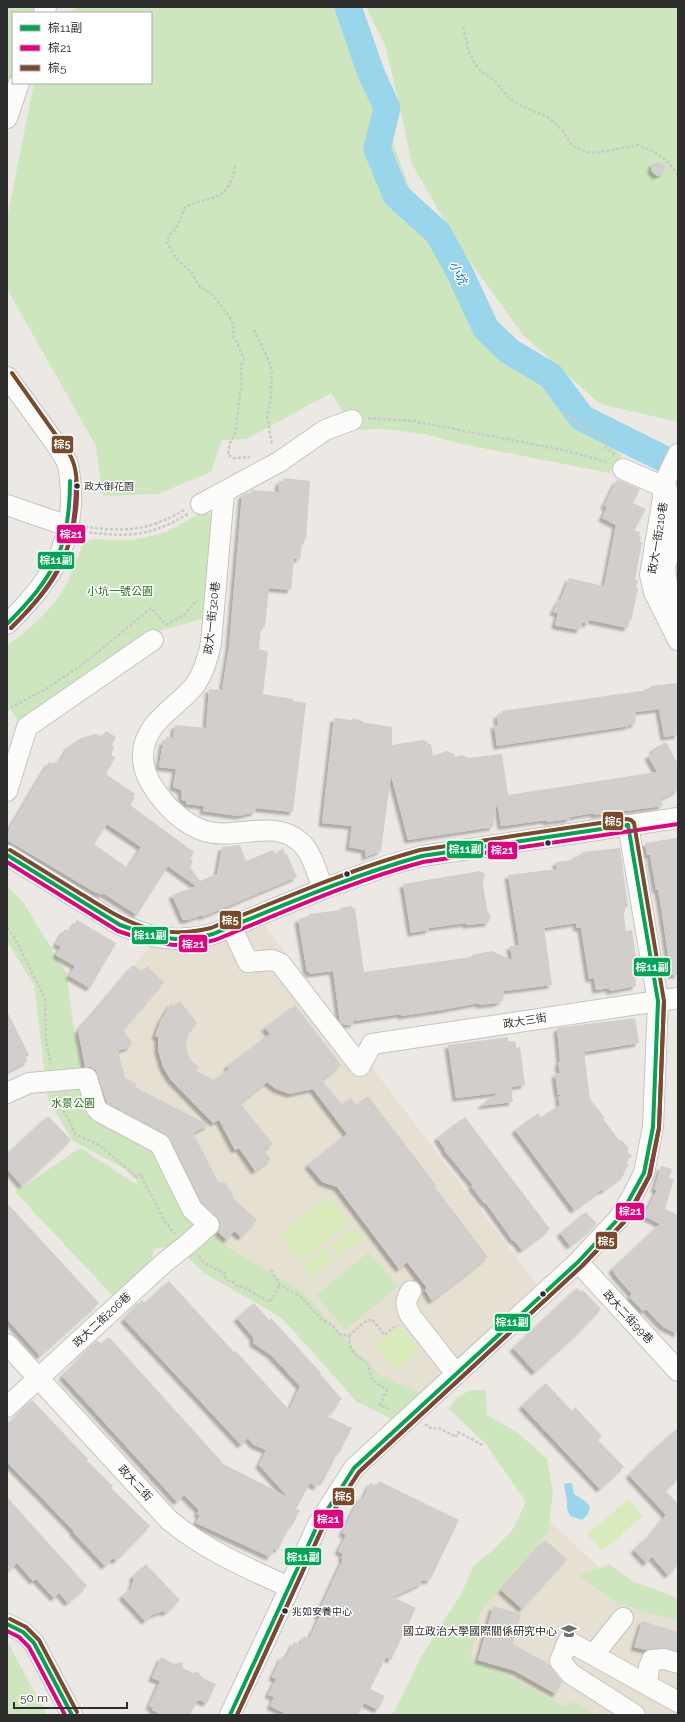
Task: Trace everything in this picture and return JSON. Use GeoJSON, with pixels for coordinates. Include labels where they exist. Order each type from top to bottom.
{"type":"FeatureCollection","features":[{"type":"Feature","properties":{"kind":"street"},"geometry":{"type":"LineString","coordinates":[[7,118],[19,84]]}},
{"type":"Feature","properties":{"kind":"street"},"geometry":{"type":"LineString","coordinates":[[7,377],[54,441],[67,462],[71,501],[78,528]]}},
{"type":"Feature","properties":{"kind":"street"},"geometry":{"type":"LineString","coordinates":[[202,504],[279,462],[325,430],[352,420]]}},
{"type":"Feature","properties":{"kind":"street","name":"政大一街210巷"},"geometry":{"type":"LineString","coordinates":[[678,454],[666,483],[650,575],[654,592],[678,640]]}},
{"type":"Feature","properties":{"kind":"street"},"geometry":{"type":"LineString","coordinates":[[619,461],[666,483],[678,510],[675,531],[665,567],[669,602],[678,619]]}},
{"type":"Feature","properties":{"kind":"street","name":"政大一街320巷"},"geometry":{"type":"LineString","coordinates":[[224,492],[211,643],[208,658],[203,672],[195,685],[156,722],[147,736],[143,750],[143,764],[149,781],[157,793],[172,810],[196,828],[208,832],[221,833],[276,830],[299,840],[307,849],[323,889]]}},
{"type":"Feature","properties":{"kind":"street"},"geometry":{"type":"LineString","coordinates":[[7,505],[78,528]]}},
{"type":"Feature","properties":{"kind":"street"},"geometry":{"type":"LineString","coordinates":[[7,624],[26,606],[43,586],[54,568],[63,547],[78,528]]}},
{"type":"Feature","properties":{"kind":"street"},"geometry":{"type":"LineString","coordinates":[[7,791],[27,727],[153,640]]}},
{"type":"Feature","properties":{"kind":"street"},"geometry":{"type":"LineString","coordinates":[[7,855],[120,924],[140,933],[164,938],[187,939],[213,934],[232,928],[323,889],[389,865],[422,856],[678,818]]}},
{"type":"Feature","properties":{"kind":"street"},"geometry":{"type":"LineString","coordinates":[[230,1715],[317,1526],[354,1468],[578,1262],[619,1218],[644,1174],[654,1127],[658,1001],[628,825]]}},
{"type":"Feature","properties":{"kind":"street","name":"政大三街"},"geometry":{"type":"LineString","coordinates":[[232,928],[248,962],[272,960],[280,963],[360,1066],[372,1044],[678,998]]}},
{"type":"Feature","properties":{"kind":"street","name":"政大二街206巷"},"geometry":{"type":"LineString","coordinates":[[7,1407],[166,1261],[188,1245],[209,1225],[192,1209],[160,1144],[100,1112],[96,1108],[87,1078],[56,1081]]}},
{"type":"Feature","properties":{"kind":"street"},"geometry":{"type":"LineString","coordinates":[[7,1093],[29,1083],[56,1081]]}},
{"type":"Feature","properties":{"kind":"street","name":"政大二街99巷"},"geometry":{"type":"LineString","coordinates":[[578,1262],[678,1372]]}},
{"type":"Feature","properties":{"kind":"street"},"geometry":{"type":"LineString","coordinates":[[411,1291],[406,1300],[406,1308],[456,1374]]}},
{"type":"Feature","properties":{"kind":"street","name":"政大二街"},"geometry":{"type":"LineString","coordinates":[[7,1344],[161,1511],[187,1535],[220,1555],[289,1588]]}},
{"type":"Feature","properties":{"kind":"street"},"geometry":{"type":"LineString","coordinates":[[594,1654],[623,1618]]}},
{"type":"Feature","properties":{"kind":"street"},"geometry":{"type":"LineString","coordinates":[[7,1624],[23,1632],[34,1643],[72,1715]]}},
{"type":"Feature","properties":{"kind":"street"},"geometry":{"type":"LineString","coordinates":[[635,1715],[571,1674],[560,1661],[568,1641],[594,1654],[678,1702]]}},
{"type":"Feature","properties":{"kind":"street"},"geometry":{"type":"LineString","coordinates":[[647,1684],[649,1667],[652,1660],[664,1659],[678,1664]]}},
{"type":"Feature","properties":{"kind":"path"},"geometry":{"type":"LineString","coordinates":[[462,26],[469,52],[475,64],[482,72],[496,82],[508,97],[518,104],[549,118],[563,131],[572,146],[587,152],[597,153],[638,145],[654,152],[667,161],[678,174]]}},
{"type":"Feature","properties":{"kind":"path"},"geometry":{"type":"LineString","coordinates":[[228,455],[230,443],[235,433],[241,388],[241,366],[244,359],[233,337],[234,329],[230,317],[211,293],[198,286],[193,274],[176,258],[167,243],[169,234],[176,229],[185,207],[193,203],[212,200],[229,188],[233,179],[235,166]]}},
{"type":"Feature","properties":{"kind":"path"},"geometry":{"type":"LineString","coordinates":[[254,330],[268,357],[272,371],[271,397],[267,416],[269,434],[272,443],[270,449]]}},
{"type":"Feature","properties":{"kind":"path"},"geometry":{"type":"LineString","coordinates":[[564,413],[585,428],[601,436],[605,441],[606,448],[619,461]]}},
{"type":"Feature","properties":{"kind":"path"},"geometry":{"type":"LineString","coordinates":[[352,420],[374,417],[413,420],[483,436],[563,450],[611,463],[619,461]]}},
{"type":"Feature","properties":{"kind":"path"},"geometry":{"type":"LineString","coordinates":[[197,502],[202,504],[199,508],[177,521],[148,533],[113,536],[78,528],[128,530],[145,527],[159,522],[197,502]]}},
{"type":"Feature","properties":{"kind":"path"},"geometry":{"type":"LineString","coordinates":[[7,707],[8,709],[63,678],[86,662],[151,608],[166,625],[184,615],[200,597]]}},
{"type":"Feature","properties":{"kind":"path"},"geometry":{"type":"LineString","coordinates":[[7,928],[14,937],[45,998],[46,1041],[56,1081],[58,1103],[71,1123],[75,1134],[99,1145],[137,1177],[141,1174],[164,1220],[203,1262],[226,1274],[225,1277],[228,1281],[233,1282],[236,1286],[243,1287],[270,1302],[280,1286]]}},
{"type":"Feature","properties":{"kind":"path"},"geometry":{"type":"LineString","coordinates":[[271,1270],[280,1286],[301,1297],[321,1318],[334,1326],[339,1334],[349,1336]]}},
{"type":"Feature","properties":{"kind":"path"},"geometry":{"type":"LineString","coordinates":[[349,1336],[363,1323],[372,1319],[384,1335]]}},
{"type":"Feature","properties":{"kind":"path"},"geometry":{"type":"LineString","coordinates":[[349,1336],[350,1348],[358,1357],[367,1362],[372,1380],[388,1390],[380,1404]]}},
{"type":"Feature","properties":{"kind":"path"},"geometry":{"type":"LineString","coordinates":[[407,1418],[427,1425],[432,1429],[439,1428],[456,1437],[458,1432],[484,1446]]}},
{"type":"Feature","properties":{"kind":"shaded area"},"geometry":{"type":"Polygon","coordinates":[[[264,925],[538,1286],[421,1394],[378,1374],[303,1292],[226,1246],[192,1213],[99,1114],[83,1073],[75,1028],[85,1020],[151,946],[180,948],[205,946],[264,925]]]}},
{"type":"Feature","properties":{"kind":"shaded area","name":"國立政治大學國際關係研究中心"},"geometry":{"type":"Polygon","coordinates":[[[542,1514],[621,1588],[678,1608],[678,1715],[562,1715],[442,1655],[542,1514]]]}},
{"type":"Feature","properties":{"kind":"green space"},"geometry":{"type":"Polygon","coordinates":[[[7,7],[38,7],[36,12],[12,12],[13,84],[7,98],[7,7]]]}},
{"type":"Feature","properties":{"kind":"green space"},"geometry":{"type":"Polygon","coordinates":[[[77,7],[338,7],[359,49],[424,228],[489,342],[622,455],[609,473],[457,443],[424,434],[383,429],[354,430],[331,393],[246,439],[222,440],[211,472],[158,494],[103,496],[96,446],[7,289],[7,218],[34,84],[152,84],[152,12],[69,12],[77,7]]]}},
{"type":"Feature","properties":{"kind":"green space"},"geometry":{"type":"Polygon","coordinates":[[[366,7],[678,7],[678,422],[600,404],[523,335],[459,246],[412,164],[385,45],[366,7]]]}},
{"type":"Feature","properties":{"kind":"green space","name":"小坑一號公園"},"geometry":{"type":"Polygon","coordinates":[[[201,513],[210,514],[212,522],[202,619],[149,634],[19,723],[7,703],[7,646],[33,625],[49,609],[63,591],[84,544],[89,540],[96,539],[132,540],[152,536],[168,531],[201,513]]]}},
{"type":"Feature","properties":{"kind":"green space","name":"水景公園"},"geometry":{"type":"Polygon","coordinates":[[[7,885],[23,902],[67,974],[73,1024],[83,1073],[94,1109],[145,1141],[164,1160],[192,1213],[226,1246],[303,1292],[378,1374],[421,1394],[394,1420],[357,1402],[282,1318],[204,1273],[174,1245],[154,1249],[150,1266],[115,1298],[15,1192],[80,1148],[139,1186],[136,1180],[125,1169],[73,1141],[48,1100],[34,985],[7,941],[7,885]]]}},
{"type":"Feature","properties":{"kind":"green space"},"geometry":{"type":"Polygon","coordinates":[[[329,1196],[350,1223],[300,1261],[279,1234],[329,1196]]]}},
{"type":"Feature","properties":{"kind":"green space"},"geometry":{"type":"Polygon","coordinates":[[[355,1228],[363,1239],[339,1256],[331,1245],[355,1228]]]}},
{"type":"Feature","properties":{"kind":"green space"},"geometry":{"type":"Polygon","coordinates":[[[325,1248],[334,1259],[310,1278],[302,1267],[325,1248]]]}},
{"type":"Feature","properties":{"kind":"green space"},"geometry":{"type":"Polygon","coordinates":[[[369,1252],[398,1287],[345,1330],[316,1295],[369,1252]]]}},
{"type":"Feature","properties":{"kind":"green space"},"geometry":{"type":"Polygon","coordinates":[[[400,1326],[419,1351],[395,1370],[375,1345],[400,1326]]]}},
{"type":"Feature","properties":{"kind":"green space"},"geometry":{"type":"Polygon","coordinates":[[[471,1390],[486,1390],[487,1415],[518,1433],[547,1459],[553,1493],[548,1532],[480,1612],[470,1658],[522,1683],[565,1707],[573,1701],[596,1715],[391,1715],[395,1710],[421,1657],[461,1594],[474,1565],[491,1552],[513,1529],[526,1502],[485,1443],[449,1409],[457,1397],[471,1390]]]}},
{"type":"Feature","properties":{"kind":"green space"},"geometry":{"type":"Polygon","coordinates":[[[629,1499],[643,1516],[602,1551],[587,1534],[629,1499]]]}},
{"type":"Feature","properties":{"kind":"green space"},"geometry":{"type":"Polygon","coordinates":[[[609,1564],[632,1581],[678,1598],[678,1621],[617,1603],[578,1575],[599,1569],[609,1564]]]}},
{"type":"Feature","properties":{"kind":"green space"},"geometry":{"type":"Polygon","coordinates":[[[7,1641],[46,1713],[48,1715],[7,1715],[7,1641]]]}},
{"type":"Feature","properties":{"kind":"water"},"geometry":{"type":"Polygon","coordinates":[[[572,1483],[574,1494],[585,1501],[590,1507],[588,1514],[582,1520],[570,1516],[567,1509],[564,1484],[572,1483]]]}},
{"type":"Feature","properties":{"kind":"building"},"geometry":{"type":"Polygon","coordinates":[[[659,162],[665,166],[663,173],[657,176],[651,171],[652,164],[659,162]]]}},
{"type":"Feature","properties":{"kind":"building"},"geometry":{"type":"Polygon","coordinates":[[[284,478],[310,481],[306,540],[304,540],[304,545],[302,544],[300,559],[294,558],[291,590],[269,588],[265,627],[261,627],[259,649],[268,651],[263,694],[293,699],[293,701],[306,703],[293,812],[256,808],[255,812],[239,816],[203,811],[204,806],[186,804],[186,801],[182,800],[181,790],[173,787],[176,769],[159,767],[163,741],[166,741],[166,737],[173,738],[175,725],[206,728],[209,689],[222,690],[229,647],[242,495],[246,493],[251,494],[251,490],[278,492],[279,481],[283,481],[284,478]]]}},
{"type":"Feature","properties":{"kind":"building"},"geometry":{"type":"Polygon","coordinates":[[[619,480],[640,489],[633,503],[646,509],[634,531],[640,532],[640,542],[642,542],[635,580],[638,580],[636,588],[638,589],[631,621],[629,620],[628,628],[589,620],[588,624],[582,622],[580,630],[557,626],[555,625],[558,613],[553,612],[559,600],[560,601],[569,578],[604,586],[616,525],[602,518],[607,507],[604,506],[616,481],[619,480]]]}},
{"type":"Feature","properties":{"kind":"building"},"geometry":{"type":"Polygon","coordinates":[[[678,683],[678,735],[664,737],[659,709],[636,712],[635,724],[628,725],[629,726],[497,746],[494,725],[498,725],[497,715],[502,714],[501,711],[647,690],[650,686],[678,683]]]}},
{"type":"Feature","properties":{"kind":"building"},"geometry":{"type":"Polygon","coordinates":[[[334,718],[352,720],[353,718],[362,722],[392,727],[392,745],[423,740],[428,742],[428,744],[431,744],[433,756],[446,751],[454,754],[455,757],[462,755],[468,758],[502,754],[508,795],[657,772],[648,756],[654,752],[653,749],[666,742],[678,764],[678,790],[661,799],[663,806],[594,815],[594,813],[570,817],[570,819],[546,822],[546,820],[504,826],[501,826],[497,801],[493,827],[408,840],[391,775],[381,851],[365,857],[365,850],[349,847],[352,826],[322,823],[334,718]]]}},
{"type":"Feature","properties":{"kind":"building"},"geometry":{"type":"Polygon","coordinates":[[[106,731],[116,737],[112,745],[114,749],[111,754],[115,758],[106,774],[135,794],[133,797],[135,798],[130,805],[194,852],[190,859],[193,860],[190,867],[200,881],[217,874],[222,847],[240,845],[246,861],[273,850],[275,854],[283,848],[297,877],[202,917],[202,915],[188,920],[183,920],[172,895],[196,886],[168,866],[137,915],[103,893],[102,895],[93,891],[7,840],[9,829],[49,762],[55,765],[58,759],[61,760],[69,746],[81,738],[96,734],[102,737],[106,731]],[[107,824],[94,844],[128,868],[141,847],[107,824]]]}},
{"type":"Feature","properties":{"kind":"building"},"geometry":{"type":"Polygon","coordinates":[[[677,838],[678,975],[671,975],[658,890],[656,890],[650,855],[647,855],[645,843],[677,838]]]}},
{"type":"Feature","properties":{"kind":"building"},"geometry":{"type":"Polygon","coordinates":[[[620,848],[628,907],[623,908],[626,931],[632,930],[638,973],[635,973],[636,986],[610,991],[609,988],[596,990],[594,978],[589,979],[581,928],[577,928],[576,923],[544,928],[552,985],[504,991],[503,1000],[498,1003],[479,1005],[479,1003],[401,1016],[401,1014],[354,1021],[354,1024],[344,1025],[340,1022],[333,971],[309,974],[309,971],[307,972],[298,919],[309,917],[309,914],[341,910],[340,908],[352,906],[353,909],[355,908],[364,972],[472,957],[471,955],[492,951],[512,960],[510,946],[519,945],[508,875],[557,869],[556,862],[573,860],[573,857],[583,856],[582,852],[620,848]]]}},
{"type":"Feature","properties":{"kind":"building"},"geometry":{"type":"Polygon","coordinates":[[[480,871],[485,874],[483,883],[487,910],[491,917],[488,923],[466,925],[466,923],[429,928],[429,930],[411,933],[403,884],[480,871]]]}},
{"type":"Feature","properties":{"kind":"building"},"geometry":{"type":"Polygon","coordinates":[[[77,920],[116,943],[90,988],[69,976],[75,966],[56,955],[61,947],[56,944],[65,929],[70,931],[77,920]]]}},
{"type":"Feature","properties":{"kind":"building"},"geometry":{"type":"Polygon","coordinates":[[[133,965],[142,972],[147,966],[164,982],[123,1030],[132,1042],[130,1047],[118,1051],[125,1078],[137,1084],[135,1087],[209,1125],[193,1133],[218,1182],[226,1183],[229,1190],[232,1192],[233,1198],[257,1220],[241,1237],[234,1231],[227,1240],[218,1232],[220,1222],[201,1202],[170,1139],[165,1134],[107,1103],[96,1070],[91,1067],[85,1067],[78,1031],[133,965]]]}},
{"type":"Feature","properties":{"kind":"building"},"geometry":{"type":"Polygon","coordinates":[[[180,1001],[197,1023],[190,1031],[187,1038],[186,1046],[188,1055],[199,1067],[197,1071],[214,1080],[229,1069],[227,1066],[270,1034],[265,1028],[295,1005],[341,1065],[322,1080],[342,1105],[351,1098],[356,1105],[368,1096],[436,1185],[434,1186],[488,1257],[432,1301],[425,1290],[427,1288],[407,1262],[399,1269],[337,1187],[322,1182],[308,1165],[347,1134],[313,1089],[290,1094],[276,1089],[267,1082],[240,1103],[273,1144],[264,1150],[271,1159],[255,1171],[239,1148],[235,1150],[219,1120],[213,1123],[170,1079],[163,1067],[158,1050],[158,1037],[155,1037],[160,1022],[171,1003],[174,1006],[180,1001]]]}},
{"type":"Feature","properties":{"kind":"building"},"geometry":{"type":"Polygon","coordinates":[[[7,1011],[29,1055],[26,1057],[28,1061],[7,1072],[7,1011]]]}},
{"type":"Feature","properties":{"kind":"building"},"geometry":{"type":"Polygon","coordinates":[[[635,1018],[639,1043],[584,1052],[590,1099],[620,1141],[622,1140],[629,1149],[627,1151],[632,1156],[625,1161],[629,1166],[623,1171],[625,1174],[603,1191],[601,1190],[574,1210],[515,1130],[538,1113],[541,1117],[560,1105],[558,1097],[562,1095],[558,1095],[555,1074],[560,1073],[558,1063],[560,1062],[557,1028],[635,1018]]]}},
{"type":"Feature","properties":{"kind":"building"},"geometry":{"type":"Polygon","coordinates":[[[508,1037],[508,1041],[516,1042],[516,1048],[520,1047],[525,1085],[511,1087],[513,1102],[480,1106],[498,1093],[456,1098],[448,1045],[508,1037]]]}},
{"type":"Feature","properties":{"kind":"building"},"geometry":{"type":"Polygon","coordinates":[[[48,1116],[71,1140],[22,1186],[7,1169],[7,1154],[48,1116]]]}},
{"type":"Feature","properties":{"kind":"building"},"geometry":{"type":"Polygon","coordinates":[[[465,1117],[550,1229],[522,1250],[514,1240],[513,1241],[486,1203],[485,1204],[471,1186],[473,1185],[444,1150],[445,1149],[437,1138],[465,1117]]]}},
{"type":"Feature","properties":{"kind":"building"},"geometry":{"type":"Polygon","coordinates":[[[661,1166],[672,1169],[669,1178],[674,1179],[665,1209],[678,1215],[678,1334],[663,1327],[646,1309],[643,1311],[629,1297],[632,1294],[616,1276],[612,1269],[660,1224],[644,1216],[657,1190],[654,1189],[661,1166]]]}},
{"type":"Feature","properties":{"kind":"building"},"geometry":{"type":"Polygon","coordinates":[[[7,1203],[99,1303],[40,1356],[7,1319],[7,1203]]]}},
{"type":"Feature","properties":{"kind":"building"},"geometry":{"type":"Polygon","coordinates":[[[586,1212],[597,1224],[570,1246],[560,1233],[586,1212]]]}},
{"type":"Feature","properties":{"kind":"building"},"geometry":{"type":"Polygon","coordinates":[[[169,1281],[234,1352],[236,1351],[289,1410],[300,1386],[271,1355],[253,1343],[253,1337],[237,1318],[254,1303],[269,1320],[271,1318],[321,1373],[320,1374],[342,1399],[336,1404],[338,1406],[327,1416],[352,1428],[323,1482],[320,1480],[317,1487],[310,1483],[296,1509],[300,1510],[292,1526],[290,1525],[278,1550],[274,1548],[270,1557],[196,1523],[200,1515],[197,1514],[199,1510],[184,1495],[177,1502],[62,1376],[97,1340],[101,1344],[109,1337],[222,1462],[221,1463],[288,1497],[259,1465],[266,1450],[254,1445],[248,1438],[241,1445],[124,1319],[142,1300],[145,1303],[169,1281]]]}},
{"type":"Feature","properties":{"kind":"building"},"geometry":{"type":"Polygon","coordinates":[[[577,1288],[581,1292],[583,1290],[601,1309],[580,1331],[535,1372],[513,1348],[577,1288]]]}},
{"type":"Feature","properties":{"kind":"building"},"geometry":{"type":"Polygon","coordinates":[[[546,1383],[572,1411],[575,1407],[602,1436],[598,1440],[624,1467],[600,1489],[522,1406],[546,1383]]]}},
{"type":"Feature","properties":{"kind":"building"},"geometry":{"type":"Polygon","coordinates":[[[32,1400],[88,1459],[87,1461],[113,1486],[111,1488],[150,1526],[116,1561],[113,1558],[105,1566],[73,1532],[74,1531],[7,1462],[7,1425],[32,1400]]]}},
{"type":"Feature","properties":{"kind":"building"},"geometry":{"type":"Polygon","coordinates":[[[678,1428],[678,1479],[665,1490],[678,1504],[678,1565],[668,1575],[652,1557],[646,1563],[634,1550],[646,1538],[647,1539],[666,1515],[629,1475],[652,1451],[678,1428]]]}},
{"type":"Feature","properties":{"kind":"building"},"geometry":{"type":"Polygon","coordinates":[[[379,1481],[459,1520],[430,1580],[422,1581],[421,1584],[393,1597],[416,1608],[391,1660],[386,1657],[370,1689],[385,1696],[378,1710],[364,1703],[358,1715],[288,1715],[270,1706],[274,1697],[268,1695],[276,1679],[272,1677],[282,1656],[286,1658],[294,1642],[300,1645],[304,1636],[309,1639],[320,1616],[317,1615],[343,1559],[341,1558],[343,1554],[338,1551],[346,1535],[342,1533],[360,1497],[363,1499],[370,1483],[376,1486],[379,1481]]]}},
{"type":"Feature","properties":{"kind":"building"},"geometry":{"type":"Polygon","coordinates":[[[7,1497],[87,1586],[68,1603],[59,1593],[54,1598],[36,1579],[33,1581],[17,1563],[7,1572],[7,1497]]]}},
{"type":"Feature","properties":{"kind":"building"},"geometry":{"type":"Polygon","coordinates":[[[545,1540],[567,1559],[522,1609],[501,1590],[545,1540]]]}},
{"type":"Feature","properties":{"kind":"building"},"geometry":{"type":"Polygon","coordinates":[[[146,1564],[180,1600],[166,1613],[163,1611],[152,1615],[145,1621],[122,1596],[131,1588],[134,1579],[132,1577],[146,1564]]]}},
{"type":"Feature","properties":{"kind":"building"},"geometry":{"type":"Polygon","coordinates":[[[493,1606],[521,1614],[513,1644],[549,1664],[562,1682],[556,1694],[515,1671],[478,1660],[493,1606]]]}},
{"type":"Feature","properties":{"kind":"building"},"geometry":{"type":"Polygon","coordinates":[[[642,1621],[678,1632],[678,1651],[663,1648],[646,1650],[634,1647],[642,1621]]]}},
{"type":"Feature","properties":{"kind":"building"},"geometry":{"type":"Polygon","coordinates":[[[161,1657],[174,1664],[182,1662],[183,1668],[193,1673],[198,1672],[203,1678],[216,1684],[207,1703],[198,1700],[190,1715],[162,1715],[152,1710],[153,1708],[149,1706],[160,1681],[152,1678],[161,1657]]]}},
{"type":"Feature","properties":{"kind":"waterway","name":"小坑"},"geometry":{"type":"LineString","coordinates":[[348,7],[371,73],[387,108],[377,149],[396,195],[438,233],[459,271],[486,329],[509,351],[551,376],[582,418],[678,466]]}},
{"type":"Feature","properties":{"kind":"transit line","name":"棕5"},"geometry":{"type":"LineString","coordinates":[[11,628],[37,599],[58,569],[66,553],[71,536],[77,497],[77,481],[70,455],[12,373]]}},
{"type":"Feature","properties":{"kind":"transit line","name":"棕11副"},"geometry":{"type":"LineString","coordinates":[[7,624],[37,591],[48,576],[56,560],[67,525],[70,481]]}},
{"type":"Feature","properties":{"kind":"transit line","name":"棕21"},"geometry":{"type":"LineString","coordinates":[[11,628],[42,595],[62,563],[73,527],[76,481]]}},
{"type":"Feature","properties":{"kind":"transit line","name":"棕5"},"geometry":{"type":"LineString","coordinates":[[10,850],[94,902],[140,926],[156,930],[191,932],[211,928],[340,876],[420,850],[627,819],[634,823],[664,1001],[659,1128],[649,1176],[624,1222],[582,1266],[359,1472],[322,1529],[237,1715]]}},
{"type":"Feature","properties":{"kind":"transit line","name":"棕21"},"geometry":{"type":"LineString","coordinates":[[7,862],[118,931],[151,942],[174,945],[202,943],[215,940],[370,878],[423,862],[678,824]]}},
{"type":"Feature","properties":{"kind":"transit line","name":"棕11副"},"geometry":{"type":"LineString","coordinates":[[7,855],[120,925],[152,936],[175,939],[201,937],[213,934],[342,882],[422,856],[628,825]]}},
{"type":"Feature","properties":{"kind":"transit line","name":"棕11副"},"geometry":{"type":"LineString","coordinates":[[230,1715],[317,1526],[354,1468],[578,1262],[619,1218],[644,1173],[653,1127],[658,1001],[628,825]]}},
{"type":"Feature","properties":{"kind":"transit line","name":"棕21"},"geometry":{"type":"LineString","coordinates":[[237,1715],[322,1529],[359,1472],[582,1266],[624,1222],[650,1175],[659,1128],[664,1001]]}},
{"type":"Feature","properties":{"kind":"transit line","name":"棕5"},"geometry":{"type":"LineString","coordinates":[[10,1619],[26,1627],[39,1640],[77,1712]]}},
{"type":"Feature","properties":{"kind":"transit line","name":"棕11副"},"geometry":{"type":"LineString","coordinates":[[7,1624],[23,1632],[34,1643],[72,1715]]}},
{"type":"Feature","properties":{"kind":"transit line","name":"棕21"},"geometry":{"type":"LineString","coordinates":[[7,1631],[19,1637],[29,1647],[65,1715]]}},
{"type":"Feature","properties":{"kind":"place","name":"政大御花園"},"geometry":{"type":"Point","coordinates":[77,486]}},
{"type":"Feature","properties":{"kind":"place","name":"兆如安養中心"},"geometry":{"type":"Point","coordinates":[285,1611]}},
{"type":"Feature","properties":{"kind":"place","name":"國立政治大學國際關係研究中心"},"geometry":{"type":"Point","coordinates":[569,1631]}}]}
